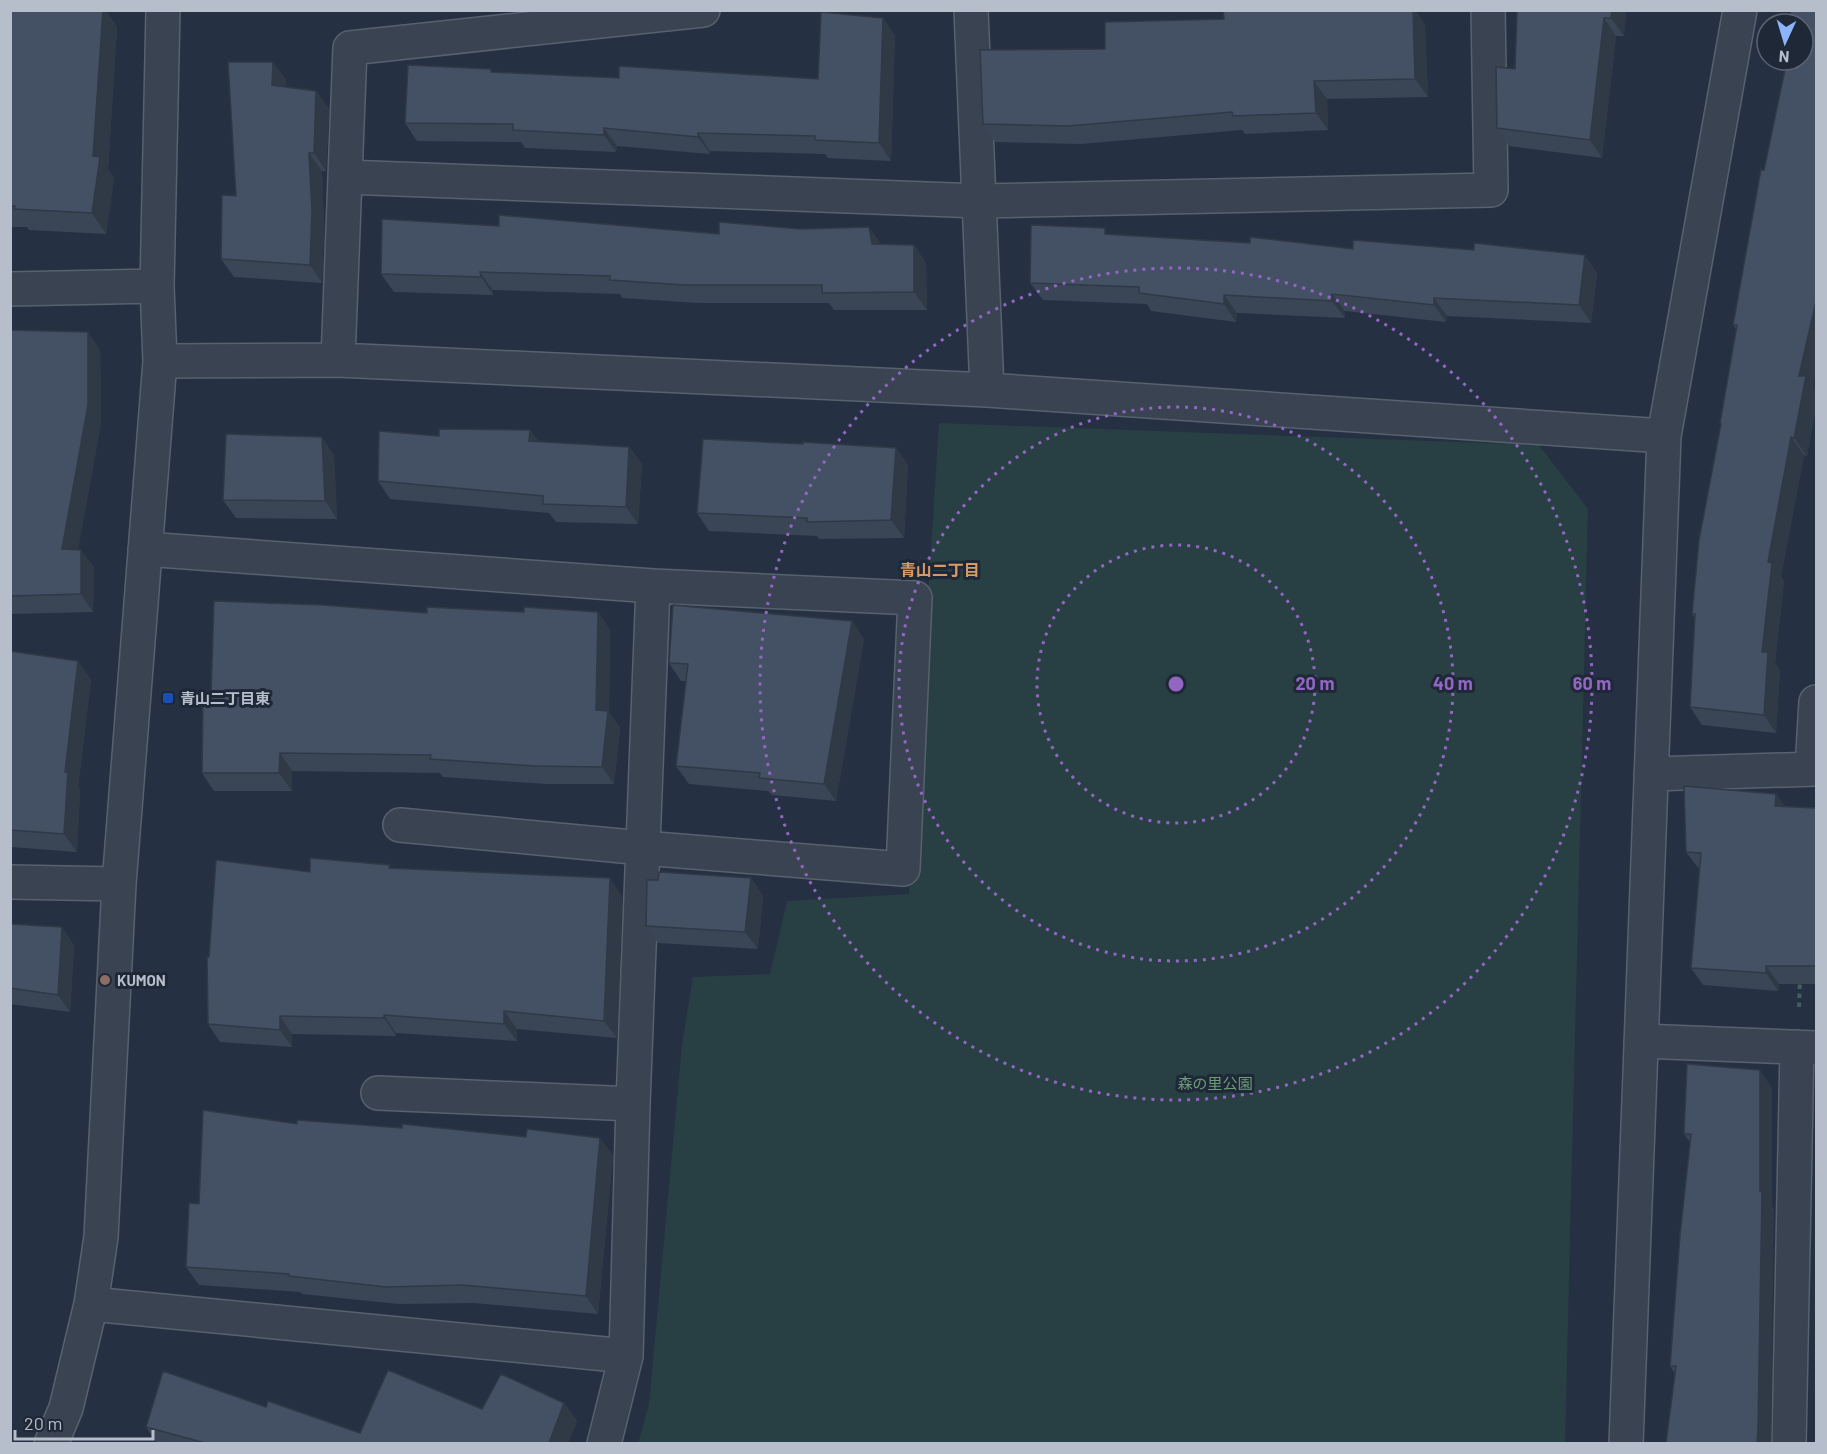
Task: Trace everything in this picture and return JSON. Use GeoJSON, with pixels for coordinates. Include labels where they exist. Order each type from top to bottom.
{"type":"FeatureCollection","features":[{"type":"Feature","properties":{"kind":"street"},"geometry":{"type":"LineString","coordinates":[[51,1443],[66,1408],[91,1304],[101,1237],[119,884],[160,361],[157,286],[163,10]]}},
{"type":"Feature","properties":{"kind":"street"},"geometry":{"type":"LineString","coordinates":[[338,360],[350,48],[703,10]]}},
{"type":"Feature","properties":{"kind":"street"},"geometry":{"type":"LineString","coordinates":[[971,10],[987,390]]}},
{"type":"Feature","properties":{"kind":"street"},"geometry":{"type":"LineString","coordinates":[[345,177],[979,201],[1491,190],[1488,10]]}},
{"type":"Feature","properties":{"kind":"street"},"geometry":{"type":"LineString","coordinates":[[1626,1443],[1664,436],[1740,10]]}},
{"type":"Feature","properties":{"kind":"street"},"geometry":{"type":"LineString","coordinates":[[10,289],[157,286]]}},
{"type":"Feature","properties":{"kind":"street"},"geometry":{"type":"LineString","coordinates":[[160,361],[338,360],[987,390],[1664,436]]}},
{"type":"Feature","properties":{"kind":"street"},"geometry":{"type":"LineString","coordinates":[[145,549],[652,586],[915,598],[903,869],[400,825]]}},
{"type":"Feature","properties":{"kind":"street"},"geometry":{"type":"LineString","coordinates":[[604,1443],[626,1356],[652,586]]}},
{"type":"Feature","properties":{"kind":"street"},"geometry":{"type":"LineString","coordinates":[[1651,774],[1814,769],[1816,702]]}},
{"type":"Feature","properties":{"kind":"street"},"geometry":{"type":"LineString","coordinates":[[10,882],[119,884]]}},
{"type":"Feature","properties":{"kind":"street"},"geometry":{"type":"LineString","coordinates":[[1641,1041],[1807,1047],[1789,1443]]}},
{"type":"Feature","properties":{"kind":"street"},"geometry":{"type":"LineString","coordinates":[[378,1093],[633,1104]]}},
{"type":"Feature","properties":{"kind":"street"},"geometry":{"type":"LineString","coordinates":[[91,1304],[626,1356]]}},
{"type":"Feature","properties":{"kind":"path"},"geometry":{"type":"LineString","coordinates":[[1801,977],[1807,1047]]}},
{"type":"Feature","properties":{"kind":"green space","name":"森の里公園"},"geometry":{"type":"Polygon","coordinates":[[[939,423],[1539,445],[1588,509],[1565,1443],[638,1444],[649,1404],[682,1045],[693,977],[770,974],[787,901],[909,894],[939,423]]]}},
{"type":"Feature","properties":{"kind":"building"},"geometry":{"type":"Polygon","coordinates":[[[10,10],[103,10],[93,156],[100,157],[92,213],[14,209],[15,206],[10,206],[10,10]]]}},
{"type":"Feature","properties":{"kind":"building"},"geometry":{"type":"Polygon","coordinates":[[[1223,10],[1413,10],[1415,79],[1314,81],[1316,113],[1233,116],[1232,112],[1068,126],[983,124],[980,50],[1105,49],[1105,22],[1224,19],[1223,10]]]}},
{"type":"Feature","properties":{"kind":"building"},"geometry":{"type":"Polygon","coordinates":[[[1517,10],[1612,10],[1611,18],[1604,18],[1590,140],[1497,128],[1496,67],[1515,69],[1517,10]]]}},
{"type":"Feature","properties":{"kind":"building"},"geometry":{"type":"Polygon","coordinates":[[[1791,10],[1816,10],[1816,301],[1799,376],[1806,376],[1794,438],[1791,437],[1768,562],[1772,563],[1762,652],[1768,652],[1764,715],[1690,707],[1695,614],[1692,614],[1699,540],[1721,424],[1737,325],[1733,325],[1761,169],[1764,170],[1784,72],[1815,72],[1815,12],[1790,12],[1791,10]]]}},
{"type":"Feature","properties":{"kind":"building"},"geometry":{"type":"Polygon","coordinates":[[[821,12],[883,18],[879,143],[815,140],[815,136],[698,133],[698,137],[604,128],[604,135],[513,130],[513,124],[405,123],[408,65],[491,69],[491,72],[619,78],[619,66],[818,79],[821,12]]]}},
{"type":"Feature","properties":{"kind":"building"},"geometry":{"type":"Polygon","coordinates":[[[228,62],[273,62],[272,85],[316,91],[314,153],[309,153],[312,211],[310,265],[221,259],[222,195],[236,196],[228,62]]]}},
{"type":"Feature","properties":{"kind":"building"},"geometry":{"type":"Polygon","coordinates":[[[499,215],[719,234],[719,222],[801,229],[869,227],[872,244],[914,245],[914,292],[822,293],[822,285],[685,285],[610,280],[610,276],[480,272],[481,277],[381,274],[382,219],[499,226],[499,215]]]}},
{"type":"Feature","properties":{"kind":"building"},"geometry":{"type":"Polygon","coordinates":[[[1031,225],[1105,228],[1105,234],[1250,243],[1250,237],[1353,249],[1353,240],[1474,250],[1474,243],[1585,255],[1579,305],[1434,298],[1434,305],[1332,294],[1332,301],[1224,295],[1224,304],[1139,293],[1139,287],[1030,283],[1031,225]]]}},
{"type":"Feature","properties":{"kind":"building"},"geometry":{"type":"Polygon","coordinates":[[[10,330],[88,332],[88,405],[62,549],[81,550],[81,594],[10,596],[10,330]]]}},
{"type":"Feature","properties":{"kind":"building"},"geometry":{"type":"Polygon","coordinates":[[[439,429],[530,430],[529,441],[629,447],[626,507],[543,504],[543,496],[378,481],[379,431],[439,436],[439,429]]]}},
{"type":"Feature","properties":{"kind":"building"},"geometry":{"type":"Polygon","coordinates":[[[226,434],[322,437],[325,501],[223,500],[226,434]]]}},
{"type":"Feature","properties":{"kind":"building"},"geometry":{"type":"Polygon","coordinates":[[[703,439],[896,448],[891,520],[807,522],[807,518],[697,513],[703,439]]]}},
{"type":"Feature","properties":{"kind":"building"},"geometry":{"type":"Polygon","coordinates":[[[214,601],[323,605],[427,613],[427,607],[524,612],[524,607],[598,612],[596,710],[608,711],[602,767],[535,766],[430,759],[431,755],[280,753],[279,773],[202,773],[203,694],[211,694],[214,601]]]}},
{"type":"Feature","properties":{"kind":"building"},"geometry":{"type":"Polygon","coordinates":[[[673,605],[852,621],[824,784],[759,778],[760,773],[676,766],[688,664],[669,663],[673,605]]]}},
{"type":"Feature","properties":{"kind":"building"},"geometry":{"type":"Polygon","coordinates":[[[10,651],[78,661],[65,772],[68,772],[64,834],[10,830],[10,651]]]}},
{"type":"Feature","properties":{"kind":"building"},"geometry":{"type":"Polygon","coordinates":[[[1684,786],[1776,794],[1775,806],[1816,808],[1816,966],[1766,966],[1766,973],[1691,968],[1701,853],[1686,852],[1684,786]]]}},
{"type":"Feature","properties":{"kind":"building"},"geometry":{"type":"Polygon","coordinates":[[[310,858],[390,865],[389,868],[610,878],[604,1021],[504,1011],[504,1024],[384,1015],[384,1018],[280,1016],[280,1030],[208,1024],[207,957],[209,957],[216,860],[310,872],[310,858]]]}},
{"type":"Feature","properties":{"kind":"building"},"geometry":{"type":"Polygon","coordinates":[[[659,872],[751,878],[745,932],[646,926],[647,880],[658,880],[659,872]]]}},
{"type":"Feature","properties":{"kind":"building"},"geometry":{"type":"Polygon","coordinates":[[[10,924],[62,927],[58,995],[10,988],[10,924]]]}},
{"type":"Feature","properties":{"kind":"building"},"geometry":{"type":"Polygon","coordinates":[[[1687,1064],[1760,1070],[1760,1191],[1762,1191],[1757,1443],[1666,1443],[1676,1366],[1670,1366],[1680,1235],[1691,1134],[1684,1134],[1687,1064]]]}},
{"type":"Feature","properties":{"kind":"building"},"geometry":{"type":"Polygon","coordinates":[[[203,1110],[297,1124],[297,1120],[402,1128],[402,1124],[526,1137],[527,1129],[600,1138],[586,1296],[462,1285],[386,1287],[289,1276],[289,1274],[186,1267],[189,1203],[199,1204],[203,1110]]]}},
{"type":"Feature","properties":{"kind":"building"},"geometry":{"type":"Polygon","coordinates":[[[388,1370],[482,1409],[501,1374],[564,1403],[549,1443],[205,1443],[146,1427],[163,1371],[266,1407],[268,1401],[360,1433],[388,1370]]]}},
{"type":"Feature","properties":{"kind":"place","name":"青山二丁目東"},"geometry":{"type":"Point","coordinates":[168,698]}},
{"type":"Feature","properties":{"kind":"place","name":"KUMON"},"geometry":{"type":"Point","coordinates":[105,980]}},
{"type":"Feature","properties":{"kind":"district","name":"青山二丁目"},"geometry":{"type":"Point","coordinates":[940,569]}}]}
